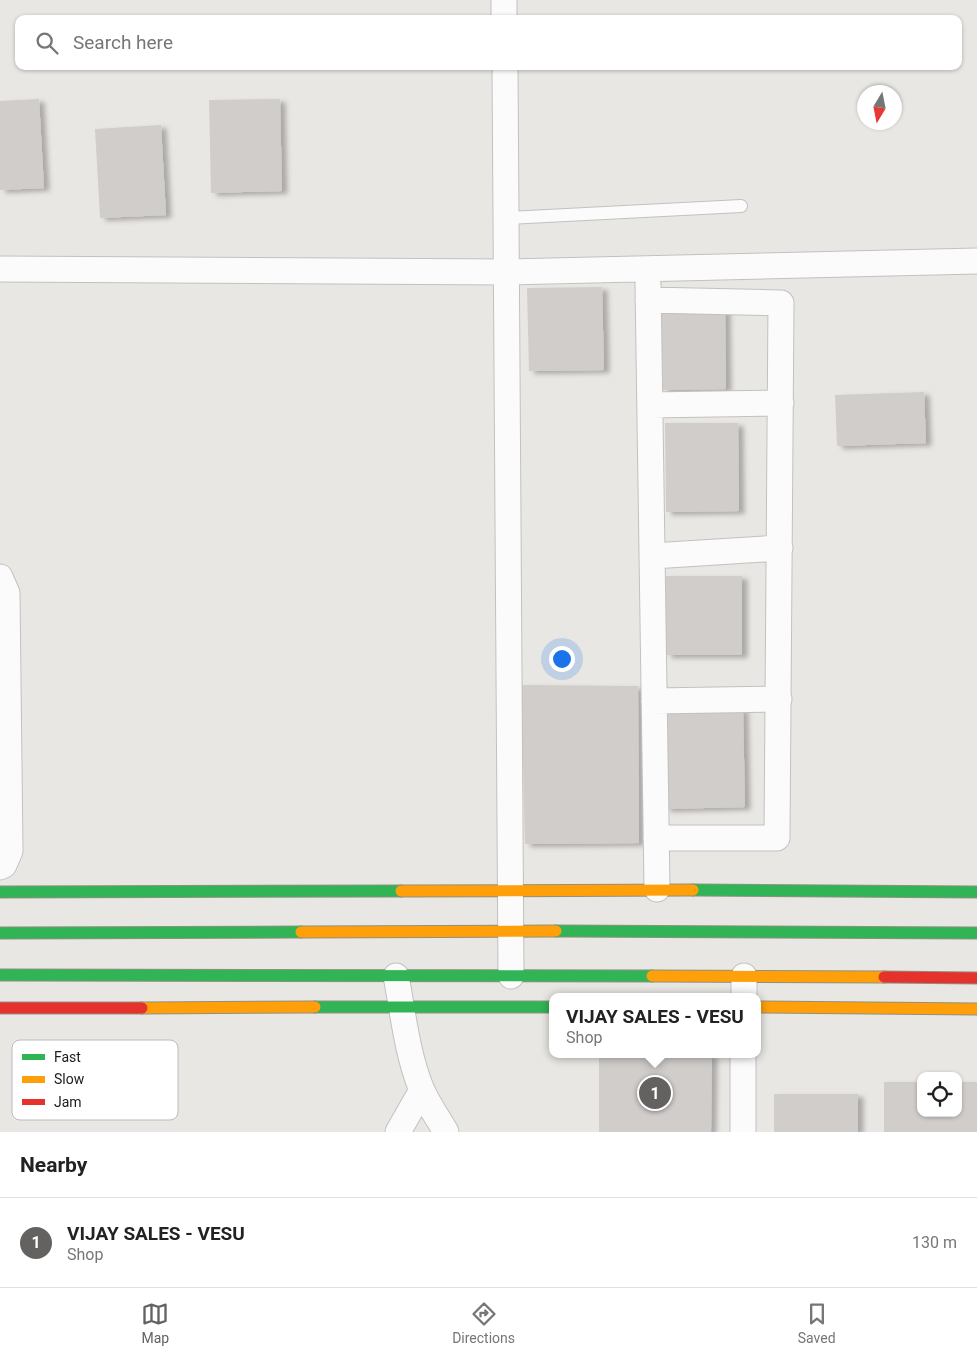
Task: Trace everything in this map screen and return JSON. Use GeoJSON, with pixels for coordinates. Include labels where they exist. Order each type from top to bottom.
{"type":"FeatureCollection","features":[{"type":"Feature","properties":{"kind":"main road"},"geometry":{"type":"LineString","coordinates":[[0,892],[657,889],[977,892]]}},
{"type":"Feature","properties":{"kind":"main road"},"geometry":{"type":"LineString","coordinates":[[0,933],[977,933]]}},
{"type":"Feature","properties":{"kind":"main road"},"geometry":{"type":"LineString","coordinates":[[0,975],[512,976],[744,986],[977,978]]}},
{"type":"Feature","properties":{"kind":"main road"},"geometry":{"type":"LineString","coordinates":[[0,1008],[549,1007]]}},
{"type":"Feature","properties":{"kind":"main road"},"geometry":{"type":"LineString","coordinates":[[761,1007],[977,1009]]}},
{"type":"Feature","properties":{"kind":"street"},"geometry":{"type":"LineString","coordinates":[[504,0],[504,15]]}},
{"type":"Feature","properties":{"kind":"street"},"geometry":{"type":"LineString","coordinates":[[505,70],[512,976]]}},
{"type":"Feature","properties":{"kind":"street"},"geometry":{"type":"LineString","coordinates":[[0,269],[507,272],[977,261]]}},
{"type":"Feature","properties":{"kind":"street"},"geometry":{"type":"LineString","coordinates":[[648,268],[657,889]]}},
{"type":"Feature","properties":{"kind":"street"},"geometry":{"type":"LineString","coordinates":[[648,300],[781,303],[779,699],[776,838],[656,838]]}},
{"type":"Feature","properties":{"kind":"street"},"geometry":{"type":"LineString","coordinates":[[650,405],[781,403]]}},
{"type":"Feature","properties":{"kind":"street"},"geometry":{"type":"LineString","coordinates":[[652,556],[780,548]]}},
{"type":"Feature","properties":{"kind":"street"},"geometry":{"type":"LineString","coordinates":[[0,578],[7,593],[4,655],[5,801],[10,851],[4,865],[0,867]]}},
{"type":"Feature","properties":{"kind":"street"},"geometry":{"type":"LineString","coordinates":[[654,701],[779,699]]}},
{"type":"Feature","properties":{"kind":"street"},"geometry":{"type":"LineString","coordinates":[[396,976],[410,1050],[422,1090],[446,1132]]}},
{"type":"Feature","properties":{"kind":"street"},"geometry":{"type":"LineString","coordinates":[[743,1058],[743,1132]]}},
{"type":"Feature","properties":{"kind":"street"},"geometry":{"type":"LineString","coordinates":[[398,1132],[422,1090]]}},
{"type":"Feature","properties":{"kind":"lane"},"geometry":{"type":"LineString","coordinates":[[506,218],[741,206]]}},
{"type":"Feature","properties":{"kind":"building"},"geometry":{"type":"Polygon","coordinates":[[[39,99],[44,188],[0,190],[0,101],[39,99]]]}},
{"type":"Feature","properties":{"kind":"building"},"geometry":{"type":"Polygon","coordinates":[[[280,99],[282,191],[211,193],[209,100],[280,99]]]}},
{"type":"Feature","properties":{"kind":"building"},"geometry":{"type":"Polygon","coordinates":[[[161,125],[166,215],[100,218],[95,129],[161,125]]]}},
{"type":"Feature","properties":{"kind":"building"},"geometry":{"type":"Polygon","coordinates":[[[602,287],[604,370],[529,371],[527,288],[602,287]]]}},
{"type":"Feature","properties":{"kind":"building"},"geometry":{"type":"Polygon","coordinates":[[[725,305],[726,389],[663,390],[661,306],[725,305]]]}},
{"type":"Feature","properties":{"kind":"building"},"geometry":{"type":"Polygon","coordinates":[[[924,392],[926,443],[837,446],[835,395],[924,392]]]}},
{"type":"Feature","properties":{"kind":"building"},"geometry":{"type":"Polygon","coordinates":[[[665,423],[738,423],[739,511],[666,512],[665,423]]]}},
{"type":"Feature","properties":{"kind":"building"},"geometry":{"type":"Polygon","coordinates":[[[666,576],[742,576],[742,655],[666,655],[666,576]]]}},
{"type":"Feature","properties":{"kind":"building"},"geometry":{"type":"Polygon","coordinates":[[[521,685],[638,686],[639,843],[525,844],[521,685]]]}},
{"type":"Feature","properties":{"kind":"building"},"geometry":{"type":"Polygon","coordinates":[[[743,708],[745,807],[665,809],[663,710],[743,708]]]}},
{"type":"Feature","properties":{"kind":"building"},"geometry":{"type":"Polygon","coordinates":[[[599,1058],[712,1058],[711,1132],[599,1132],[599,1058]]]}},
{"type":"Feature","properties":{"kind":"building"},"geometry":{"type":"Polygon","coordinates":[[[884,1082],[917,1082],[917,1117],[962,1117],[962,1082],[977,1082],[977,1132],[884,1132],[884,1082]]]}},
{"type":"Feature","properties":{"kind":"building"},"geometry":{"type":"Polygon","coordinates":[[[774,1094],[858,1094],[858,1132],[774,1132],[774,1094]]]}},
{"type":"Feature","properties":{"kind":"traffic: fast"},"geometry":{"type":"LineString","coordinates":[[693,890],[977,892]]}},
{"type":"Feature","properties":{"kind":"traffic: fast"},"geometry":{"type":"LineString","coordinates":[[0,892],[401,891]]}},
{"type":"Feature","properties":{"kind":"traffic: fast"},"geometry":{"type":"LineString","coordinates":[[556,931],[977,933]]}},
{"type":"Feature","properties":{"kind":"traffic: fast"},"geometry":{"type":"LineString","coordinates":[[0,933],[301,932]]}},
{"type":"Feature","properties":{"kind":"traffic: fast"},"geometry":{"type":"LineString","coordinates":[[0,975],[652,976]]}},
{"type":"Feature","properties":{"kind":"traffic: fast"},"geometry":{"type":"LineString","coordinates":[[315,1007],[549,1007]]}},
{"type":"Feature","properties":{"kind":"traffic: slow"},"geometry":{"type":"LineString","coordinates":[[401,891],[693,890]]}},
{"type":"Feature","properties":{"kind":"traffic: slow"},"geometry":{"type":"LineString","coordinates":[[301,932],[556,931]]}},
{"type":"Feature","properties":{"kind":"traffic: slow"},"geometry":{"type":"LineString","coordinates":[[652,976],[884,977]]}},
{"type":"Feature","properties":{"kind":"traffic: slow"},"geometry":{"type":"LineString","coordinates":[[142,1008],[315,1007]]}},
{"type":"Feature","properties":{"kind":"traffic: slow"},"geometry":{"type":"LineString","coordinates":[[761,1007],[977,1009]]}},
{"type":"Feature","properties":{"kind":"traffic: jam"},"geometry":{"type":"LineString","coordinates":[[884,977],[977,978]]}},
{"type":"Feature","properties":{"kind":"traffic: jam"},"geometry":{"type":"LineString","coordinates":[[0,1008],[142,1008]]}},
{"type":"Feature","properties":{"kind":"place","name":"VIJAY SALES - VESU"},"geometry":{"type":"Point","coordinates":[655,1093]}}]}
